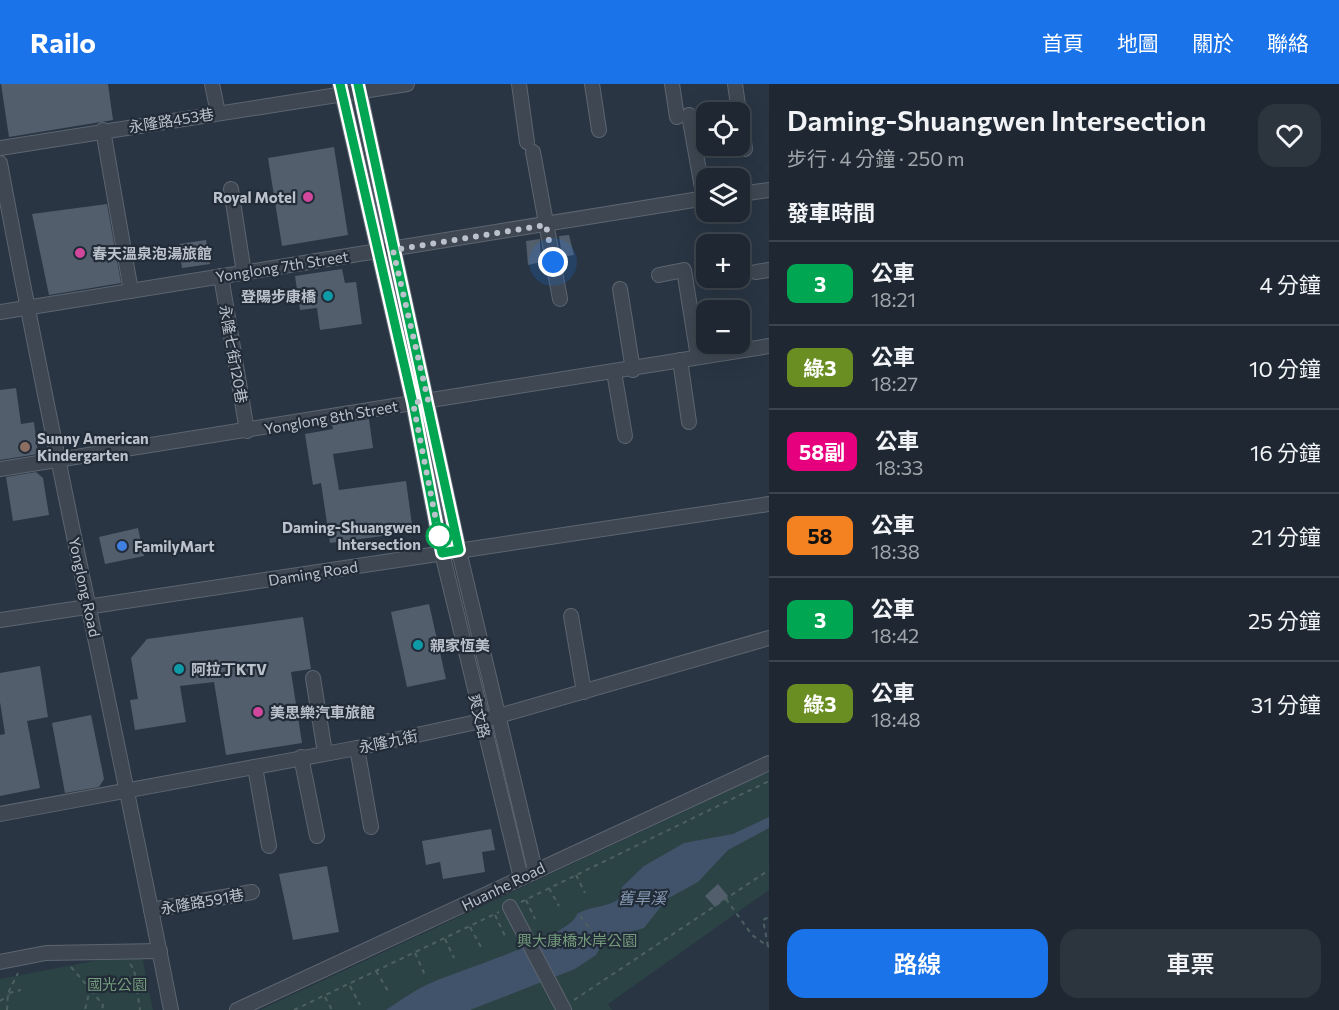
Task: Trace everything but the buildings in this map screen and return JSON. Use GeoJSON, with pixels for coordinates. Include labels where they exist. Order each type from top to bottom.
{"type":"FeatureCollection","features":[{"type":"Feature","properties":{"kind":"street"},"geometry":{"type":"LineString","coordinates":[[212,84],[218,113]]}},
{"type":"Feature","properties":{"kind":"street","name":"永隆路453巷"},"geometry":{"type":"LineString","coordinates":[[0,147],[218,113],[341,89],[407,84]]}},
{"type":"Feature","properties":{"kind":"street"},"geometry":{"type":"LineString","coordinates":[[519,84],[560,299]]}},
{"type":"Feature","properties":{"kind":"street"},"geometry":{"type":"LineString","coordinates":[[592,84],[599,130]]}},
{"type":"Feature","properties":{"kind":"street"},"geometry":{"type":"LineString","coordinates":[[672,84],[697,168]]}},
{"type":"Feature","properties":{"kind":"street"},"geometry":{"type":"LineString","coordinates":[[735,84],[738,102]]}},
{"type":"Feature","properties":{"kind":"street","name":"爽文路"},"geometry":{"type":"LineString","coordinates":[[359,87],[459,550],[535,870]]}},
{"type":"Feature","properties":{"kind":"street","name":"爽文路"},"geometry":{"type":"LineString","coordinates":[[341,89],[413,403],[442,553],[521,878]]}},
{"type":"Feature","properties":{"kind":"street"},"geometry":{"type":"LineString","coordinates":[[103,130],[131,291]]}},
{"type":"Feature","properties":{"kind":"street","name":"Yonglong Road"},"geometry":{"type":"LineString","coordinates":[[0,163],[27,308],[129,791],[171,1010]]}},
{"type":"Feature","properties":{"kind":"street"},"geometry":{"type":"LineString","coordinates":[[231,189],[244,273]]}},
{"type":"Feature","properties":{"kind":"street"},"geometry":{"type":"LineString","coordinates":[[750,193],[769,190]]}},
{"type":"Feature","properties":{"kind":"street","name":"Yonglong 7th Street"},"geometry":{"type":"LineString","coordinates":[[0,312],[696,200]]}},
{"type":"Feature","properties":{"kind":"street"},"geometry":{"type":"LineString","coordinates":[[659,275],[684,270],[698,357]]}},
{"type":"Feature","properties":{"kind":"street","name":"永隆七街120巷"},"geometry":{"type":"LineString","coordinates":[[220,276],[247,431]]}},
{"type":"Feature","properties":{"kind":"street"},"geometry":{"type":"LineString","coordinates":[[620,289],[633,370]]}},
{"type":"Feature","properties":{"kind":"street","name":"Yonglong 8th Street"},"geometry":{"type":"LineString","coordinates":[[0,469],[428,400],[633,370],[769,346]]}},
{"type":"Feature","properties":{"kind":"street"},"geometry":{"type":"LineString","coordinates":[[680,360],[689,422]]}},
{"type":"Feature","properties":{"kind":"street"},"geometry":{"type":"LineString","coordinates":[[614,372],[625,436]]}},
{"type":"Feature","properties":{"kind":"street","name":"Daming Road"},"geometry":{"type":"LineString","coordinates":[[0,620],[769,504]]}},
{"type":"Feature","properties":{"kind":"street"},"geometry":{"type":"LineString","coordinates":[[571,616],[584,692]]}},
{"type":"Feature","properties":{"kind":"street","name":"永隆九街"},"geometry":{"type":"LineString","coordinates":[[0,814],[357,748],[481,721],[769,638]]}},
{"type":"Feature","properties":{"kind":"street"},"geometry":{"type":"LineString","coordinates":[[313,678],[326,753]]}},
{"type":"Feature","properties":{"kind":"street"},"geometry":{"type":"LineString","coordinates":[[357,748],[371,827]]}},
{"type":"Feature","properties":{"kind":"street"},"geometry":{"type":"LineString","coordinates":[[301,757],[317,836]]}},
{"type":"Feature","properties":{"kind":"street","name":"Huanhe Road"},"geometry":{"type":"LineString","coordinates":[[237,1010],[769,763]]}},
{"type":"Feature","properties":{"kind":"street"},"geometry":{"type":"LineString","coordinates":[[255,767],[269,846]]}},
{"type":"Feature","properties":{"kind":"street","name":"永隆路591巷"},"geometry":{"type":"LineString","coordinates":[[151,910],[252,892]]}},
{"type":"Feature","properties":{"kind":"street"},"geometry":{"type":"LineString","coordinates":[[510,907],[563,1009]]}},
{"type":"Feature","properties":{"kind":"street"},"geometry":{"type":"LineString","coordinates":[[0,962],[46,953],[160,951]]}},
{"type":"Feature","properties":{"kind":"path"},"geometry":{"type":"LineString","coordinates":[[294,1010],[349,986],[769,781]]}},
{"type":"Feature","properties":{"kind":"path"},"geometry":{"type":"LineString","coordinates":[[563,1009],[769,870]]}},
{"type":"Feature","properties":{"kind":"path"},"geometry":{"type":"LineString","coordinates":[[576,875],[585,892]]}},
{"type":"Feature","properties":{"kind":"path"},"geometry":{"type":"LineString","coordinates":[[549,888],[559,906]]}},
{"type":"Feature","properties":{"kind":"path"},"geometry":{"type":"LineString","coordinates":[[525,899],[536,919]]}},
{"type":"Feature","properties":{"kind":"path"},"geometry":{"type":"LineString","coordinates":[[726,899],[752,935],[769,947]]}},
{"type":"Feature","properties":{"kind":"path"},"geometry":{"type":"LineString","coordinates":[[495,915],[505,936]]}},
{"type":"Feature","properties":{"kind":"path"},"geometry":{"type":"LineString","coordinates":[[580,916],[593,933]]}},
{"type":"Feature","properties":{"kind":"path"},"geometry":{"type":"LineString","coordinates":[[769,917],[763,921],[769,947]]}},
{"type":"Feature","properties":{"kind":"path"},"geometry":{"type":"LineString","coordinates":[[470,927],[481,947]]}},
{"type":"Feature","properties":{"kind":"path"},"geometry":{"type":"LineString","coordinates":[[444,939],[454,958]]}},
{"type":"Feature","properties":{"kind":"path"},"geometry":{"type":"LineString","coordinates":[[415,953],[425,975]]}},
{"type":"Feature","properties":{"kind":"path"},"geometry":{"type":"LineString","coordinates":[[124,961],[134,969],[141,1010]]}},
{"type":"Feature","properties":{"kind":"path"},"geometry":{"type":"LineString","coordinates":[[69,962],[103,1005],[102,1010]]}},
{"type":"Feature","properties":{"kind":"path"},"geometry":{"type":"LineString","coordinates":[[376,971],[388,991]]}},
{"type":"Feature","properties":{"kind":"path"},"geometry":{"type":"LineString","coordinates":[[7,1010],[9,994],[19,972]]}},
{"type":"Feature","properties":{"kind":"path"},"geometry":{"type":"LineString","coordinates":[[349,986],[360,1005]]}},
{"type":"Feature","properties":{"kind":"path"},"geometry":{"type":"LineString","coordinates":[[85,1010],[90,989]]}},
{"type":"Feature","properties":{"kind":"path"},"geometry":{"type":"LineString","coordinates":[[0,1001],[9,994],[21,990]]}},
{"type":"Feature","properties":{"kind":"path"},"geometry":{"type":"LineString","coordinates":[[325,997],[332,1010]]}},
{"type":"Feature","properties":{"kind":"green space","name":"興大康橋水岸公園"},"geometry":{"type":"Polygon","coordinates":[[[769,772],[769,890],[608,1004],[612,1010],[260,1010],[769,772]]]}},
{"type":"Feature","properties":{"kind":"green space","name":"國光公園"},"geometry":{"type":"Polygon","coordinates":[[[141,952],[153,1010],[0,1010],[0,979],[141,952]]]}},
{"type":"Feature","properties":{"kind":"water","name":"舊旱溪"},"geometry":{"type":"Polygon","coordinates":[[[769,817],[769,828],[728,850],[698,882],[667,899],[644,928],[605,939],[596,955],[575,969],[470,1010],[386,1010],[427,985],[536,942],[570,923],[577,914],[614,902],[619,899],[622,887],[644,866],[684,843],[733,834],[769,817]]]}},
{"type":"Feature","properties":{"kind":"bus line","name":"3"},"geometry":{"type":"LineString","coordinates":[[340,84],[413,403],[442,553],[459,550],[358,84]]}},
{"type":"Feature","properties":{"kind":"place","name":"Royal Motel"},"geometry":{"type":"Point","coordinates":[308,197]}},
{"type":"Feature","properties":{"kind":"place","name":"春天溫泉泡湯旅館"},"geometry":{"type":"Point","coordinates":[80,253]}},
{"type":"Feature","properties":{"kind":"place","name":"登陽步康橋"},"geometry":{"type":"Point","coordinates":[328,296]}},
{"type":"Feature","properties":{"kind":"place","name":"Sunny American Kindergarten"},"geometry":{"type":"Point","coordinates":[25,447]}},
{"type":"Feature","properties":{"kind":"place","name":"Daming-Shuangwen Intersection"},"geometry":{"type":"Point","coordinates":[439,536]}},
{"type":"Feature","properties":{"kind":"place","name":"FamilyMart"},"geometry":{"type":"Point","coordinates":[122,546]}},
{"type":"Feature","properties":{"kind":"place","name":"親家恆美"},"geometry":{"type":"Point","coordinates":[418,645]}},
{"type":"Feature","properties":{"kind":"place","name":"阿拉丁KTV"},"geometry":{"type":"Point","coordinates":[179,669]}},
{"type":"Feature","properties":{"kind":"place","name":"美思樂汽車旅館"},"geometry":{"type":"Point","coordinates":[258,712]}},
{"type":"Feature","properties":{"kind":"route"},"geometry":{"type":"LineString","coordinates":[[439,536],[413,403],[428,400],[393,250],[546,225],[553,262]]}}]}
